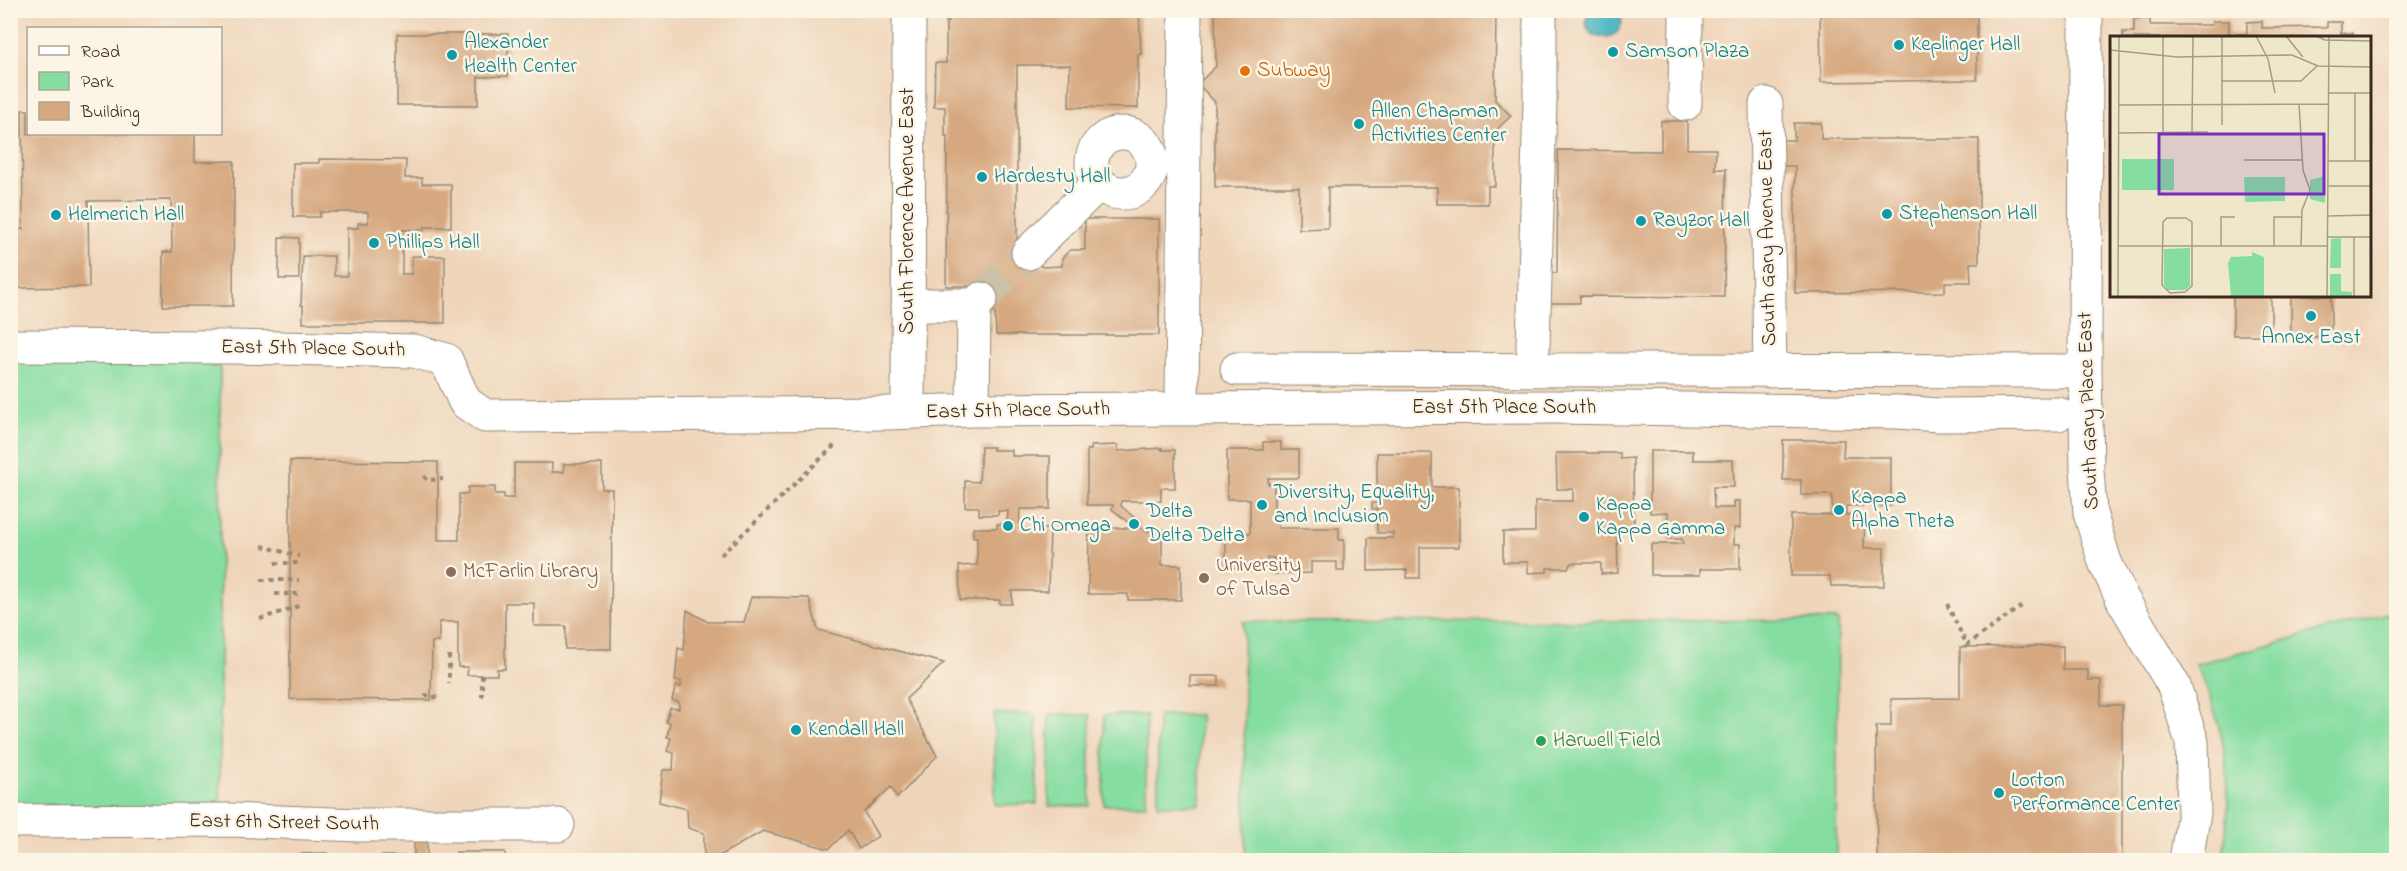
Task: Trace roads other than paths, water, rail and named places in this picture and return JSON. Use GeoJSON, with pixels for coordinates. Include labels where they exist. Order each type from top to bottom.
{"type":"FeatureCollection","features":[{"type":"Feature","properties":{"kind":"street","name":"South Florence Avenue East"},"geometry":{"type":"LineString","coordinates":[[908,412],[909,10]]}},
{"type":"Feature","properties":{"kind":"street"},"geometry":{"type":"LineString","coordinates":[[1182,409],[1168,161],[1185,10]]}},
{"type":"Feature","properties":{"kind":"street"},"geometry":{"type":"LineString","coordinates":[[1533,348],[1540,102],[1540,10]]}},
{"type":"Feature","properties":{"kind":"street"},"geometry":{"type":"LineString","coordinates":[[1685,104],[1686,10]]}},
{"type":"Feature","properties":{"kind":"street","name":"South Gary Place East"},"geometry":{"type":"LineString","coordinates":[[2086,10],[2085,371],[2090,513],[2105,562],[2123,600],[2175,686],[2192,742],[2194,813],[2186,861]]}},
{"type":"Feature","properties":{"kind":"street","name":"South Gary Avenue East"},"geometry":{"type":"LineString","coordinates":[[1766,104],[1770,371]]}},
{"type":"Feature","properties":{"kind":"street"},"geometry":{"type":"LineString","coordinates":[[1116,133],[1127,133],[1145,143],[1168,161],[1133,191],[1115,193],[1099,183],[1092,164],[1094,153],[1106,137],[1116,133]]}},
{"type":"Feature","properties":{"kind":"street"},"geometry":{"type":"LineString","coordinates":[[1028,253],[1099,183]]}},
{"type":"Feature","properties":{"kind":"street"},"geometry":{"type":"LineString","coordinates":[[908,305],[977,302],[973,410]]}},
{"type":"Feature","properties":{"kind":"street","name":"East 5th Place South"},"geometry":{"type":"LineString","coordinates":[[10,346],[414,351],[446,360],[465,402],[485,416],[973,410],[1554,407],[1898,412],[1938,415],[2058,414]]}},
{"type":"Feature","properties":{"kind":"street","name":"East 5th Place South"},"geometry":{"type":"LineString","coordinates":[[1237,369],[2085,371]]}},
{"type":"Feature","properties":{"kind":"street","name":"East 6th Street South"},"geometry":{"type":"LineString","coordinates":[[10,821],[230,820],[359,825],[558,825]]}},
{"type":"Feature","properties":{"kind":"water"},"geometry":{"type":"Polygon","coordinates":[[[1589,11],[1619,11],[1622,22],[1619,30],[1612,35],[1596,36],[1589,31],[1586,23],[1589,11]]]}},
{"type":"Feature","properties":{"kind":"tunnel"},"geometry":{"type":"LineString","coordinates":[[981,299],[1028,253]]}},
{"type":"Feature","properties":{"kind":"place","name":"Keplinger Hall"},"geometry":{"type":"Point","coordinates":[1899,45]}},
{"type":"Feature","properties":{"kind":"place","name":"Samson Plaza"},"geometry":{"type":"Point","coordinates":[1613,52]}},
{"type":"Feature","properties":{"kind":"place","name":"Alexander Health Center"},"geometry":{"type":"Point","coordinates":[452,55]}},
{"type":"Feature","properties":{"kind":"place","name":"Subway"},"geometry":{"type":"Point","coordinates":[1245,71]}},
{"type":"Feature","properties":{"kind":"place","name":"Allen Chapman Activities Center"},"geometry":{"type":"Point","coordinates":[1359,124]}},
{"type":"Feature","properties":{"kind":"place","name":"Hardesty Hall"},"geometry":{"type":"Point","coordinates":[982,177]}},
{"type":"Feature","properties":{"kind":"place","name":"Stephenson Hall"},"geometry":{"type":"Point","coordinates":[1887,214]}},
{"type":"Feature","properties":{"kind":"place","name":"Helmerich Hall"},"geometry":{"type":"Point","coordinates":[56,215]}},
{"type":"Feature","properties":{"kind":"place","name":"Rayzor Hall"},"geometry":{"type":"Point","coordinates":[1641,221]}},
{"type":"Feature","properties":{"kind":"place","name":"Phillips Hall"},"geometry":{"type":"Point","coordinates":[374,243]}},
{"type":"Feature","properties":{"kind":"place","name":"Annex East"},"geometry":{"type":"Point","coordinates":[2311,316]}},
{"type":"Feature","properties":{"kind":"place","name":"Diversity, Equality, and Inclusion"},"geometry":{"type":"Point","coordinates":[1262,505]}},
{"type":"Feature","properties":{"kind":"place","name":"Kappa Alpha Theta"},"geometry":{"type":"Point","coordinates":[1839,510]}},
{"type":"Feature","properties":{"kind":"place","name":"Kappa Kappa Gamma"},"geometry":{"type":"Point","coordinates":[1584,517]}},
{"type":"Feature","properties":{"kind":"place","name":"Delta Delta Delta"},"geometry":{"type":"Point","coordinates":[1134,524]}},
{"type":"Feature","properties":{"kind":"place","name":"Chi Omega"},"geometry":{"type":"Point","coordinates":[1008,526]}},
{"type":"Feature","properties":{"kind":"place","name":"McFarlin Library"},"geometry":{"type":"Point","coordinates":[451,572]}},
{"type":"Feature","properties":{"kind":"place","name":"University of Tulsa"},"geometry":{"type":"Point","coordinates":[1204,578]}},
{"type":"Feature","properties":{"kind":"place","name":"Kendall Hall"},"geometry":{"type":"Point","coordinates":[796,730]}},
{"type":"Feature","properties":{"kind":"place","name":"Harwell Field"},"geometry":{"type":"Point","coordinates":[1541,741]}},
{"type":"Feature","properties":{"kind":"place","name":"Lorton Performance Center"},"geometry":{"type":"Point","coordinates":[1999,793]}}]}
